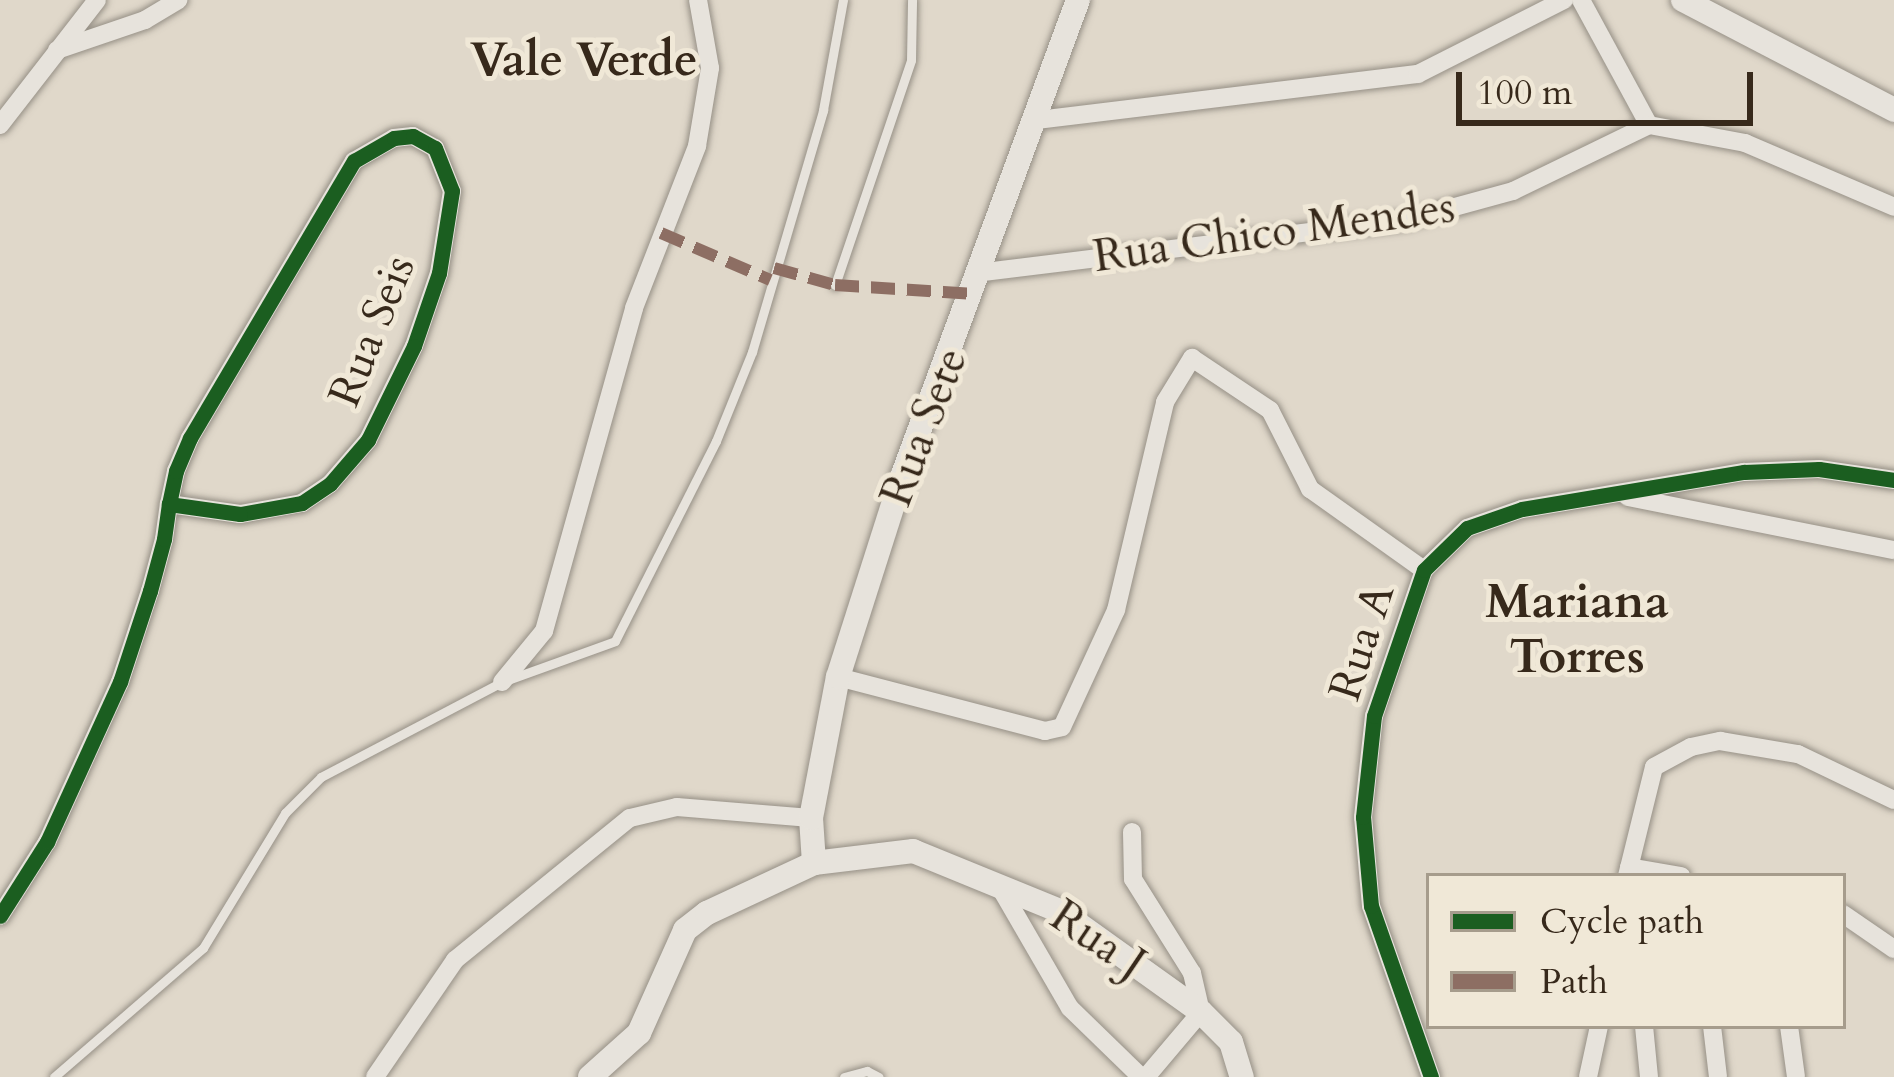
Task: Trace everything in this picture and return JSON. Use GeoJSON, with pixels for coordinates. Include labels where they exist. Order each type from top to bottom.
{"type":"FeatureCollection","features":[{"type":"Feature","properties":{"kind":"street"},"geometry":{"type":"LineString","coordinates":[[0,125],[97,0]]}},
{"type":"Feature","properties":{"kind":"street"},"geometry":{"type":"LineString","coordinates":[[57,50],[145,20],[178,0]]}},
{"type":"Feature","properties":{"kind":"street"},"geometry":{"type":"LineString","coordinates":[[502,682],[544,631],[634,308],[697,146],[710,68],[698,0]]}},
{"type":"Feature","properties":{"kind":"street","name":"Rua Sete"},"geometry":{"type":"LineString","coordinates":[[814,863],[811,818],[838,676],[902,476],[984,272],[1078,0]]}},
{"type":"Feature","properties":{"kind":"street"},"geometry":{"type":"LineString","coordinates":[[1037,120],[1418,74],[1564,0]]}},
{"type":"Feature","properties":{"kind":"street"},"geometry":{"type":"LineString","coordinates":[[1581,0],[1649,125],[1745,143],[1894,207]]}},
{"type":"Feature","properties":{"kind":"street"},"geometry":{"type":"LineString","coordinates":[[1683,0],[1894,110]]}},
{"type":"Feature","properties":{"kind":"street","name":"Rua Chico Mendes"},"geometry":{"type":"LineString","coordinates":[[984,272],[1407,220],[1513,191],[1649,125]]}},
{"type":"Feature","properties":{"kind":"street","name":"Rua Seis"},"geometry":{"type":"LineString","coordinates":[[0,916],[47,842],[104,719],[150,591],[169,504],[190,438],[354,161],[394,138],[413,136],[435,148],[452,191],[439,273],[414,346],[368,440],[330,484],[302,503],[240,514],[169,504]]}},
{"type":"Feature","properties":{"kind":"street"},"geometry":{"type":"LineString","coordinates":[[838,676],[1045,731],[1062,727],[1116,610],[1136,550],[1154,437],[1192,358],[1270,410],[1310,489],[1424,570]]}},
{"type":"Feature","properties":{"kind":"street","name":"Rua A"},"geometry":{"type":"LineString","coordinates":[[1431,1077],[1371,906],[1363,817],[1374,716],[1424,570],[1449,539],[1482,521],[1607,493],[1744,472],[1819,469],[1894,480]]}},
{"type":"Feature","properties":{"kind":"street"},"geometry":{"type":"LineString","coordinates":[[1607,493],[1894,550]]}},
{"type":"Feature","properties":{"kind":"street"},"geometry":{"type":"LineString","coordinates":[[1628,872],[1654,767],[1691,747],[1720,741],[1798,754],[1894,800]]}},
{"type":"Feature","properties":{"kind":"street"},"geometry":{"type":"LineString","coordinates":[[374,1077],[455,960],[630,818],[677,807],[811,818]]}},
{"type":"Feature","properties":{"kind":"street"},"geometry":{"type":"LineString","coordinates":[[996,880],[1070,1008],[1144,1077],[1201,1012],[1192,973],[1133,879],[1132,832]]}},
{"type":"Feature","properties":{"kind":"street","name":"Rua J"},"geometry":{"type":"LineString","coordinates":[[814,863],[913,851],[996,880],[1060,911],[1201,1012],[1231,1042],[1242,1077]]}},
{"type":"Feature","properties":{"kind":"street"},"geometry":{"type":"LineString","coordinates":[[600,1074],[639,1033],[685,930],[739,895],[814,863]]}},
{"type":"Feature","properties":{"kind":"street"},"geometry":{"type":"LineString","coordinates":[[1846,916],[1889,944]]}},
{"type":"Feature","properties":{"kind":"street"},"geometry":{"type":"LineString","coordinates":[[1588,1077],[1598,1029]]}},
{"type":"Feature","properties":{"kind":"street"},"geometry":{"type":"LineString","coordinates":[[1644,1029],[1649,1077]]}},
{"type":"Feature","properties":{"kind":"street"},"geometry":{"type":"LineString","coordinates":[[1712,1029],[1718,1077]]}},
{"type":"Feature","properties":{"kind":"street"},"geometry":{"type":"LineString","coordinates":[[1789,1029],[1796,1077]]}},
{"type":"Feature","properties":{"kind":"lane"},"geometry":{"type":"LineString","coordinates":[[54,1077],[203,948],[302,792],[396,731],[502,682],[591,654],[615,641],[634,615],[752,352],[823,110],[843,0]]}},
{"type":"Feature","properties":{"kind":"lane"},"geometry":{"type":"LineString","coordinates":[[835,285],[910,59],[913,0]]}},
{"type":"Feature","properties":{"kind":"lane"},"geometry":{"type":"LineString","coordinates":[[844,1077],[867,1071],[879,1077]]}},
{"type":"Feature","properties":{"kind":"marked path"},"geometry":{"type":"LineString","coordinates":[[661,233],[770,280]]}},
{"type":"Feature","properties":{"kind":"marked path"},"geometry":{"type":"LineString","coordinates":[[774,268],[835,285],[975,294]]}},
{"type":"Feature","properties":{"kind":"cycle path"},"geometry":{"type":"LineString","coordinates":[[0,916],[47,842],[120,682],[164,539],[169,504],[176,471],[190,438],[354,161],[394,138],[413,136],[435,148],[452,191],[439,273],[414,346],[368,440],[330,484],[302,503],[240,514],[169,504]]}},
{"type":"Feature","properties":{"kind":"cycle path"},"geometry":{"type":"LineString","coordinates":[[1431,1077],[1371,906],[1363,817],[1374,716],[1424,570],[1467,528],[1522,509],[1744,472],[1819,469],[1894,480]]}},
{"type":"Feature","properties":{"kind":"district","name":"Vale Verde"},"geometry":{"type":"Point","coordinates":[584,60]}},
{"type":"Feature","properties":{"kind":"district","name":"Mariana Torres"},"geometry":{"type":"Point","coordinates":[1577,628]}}]}
